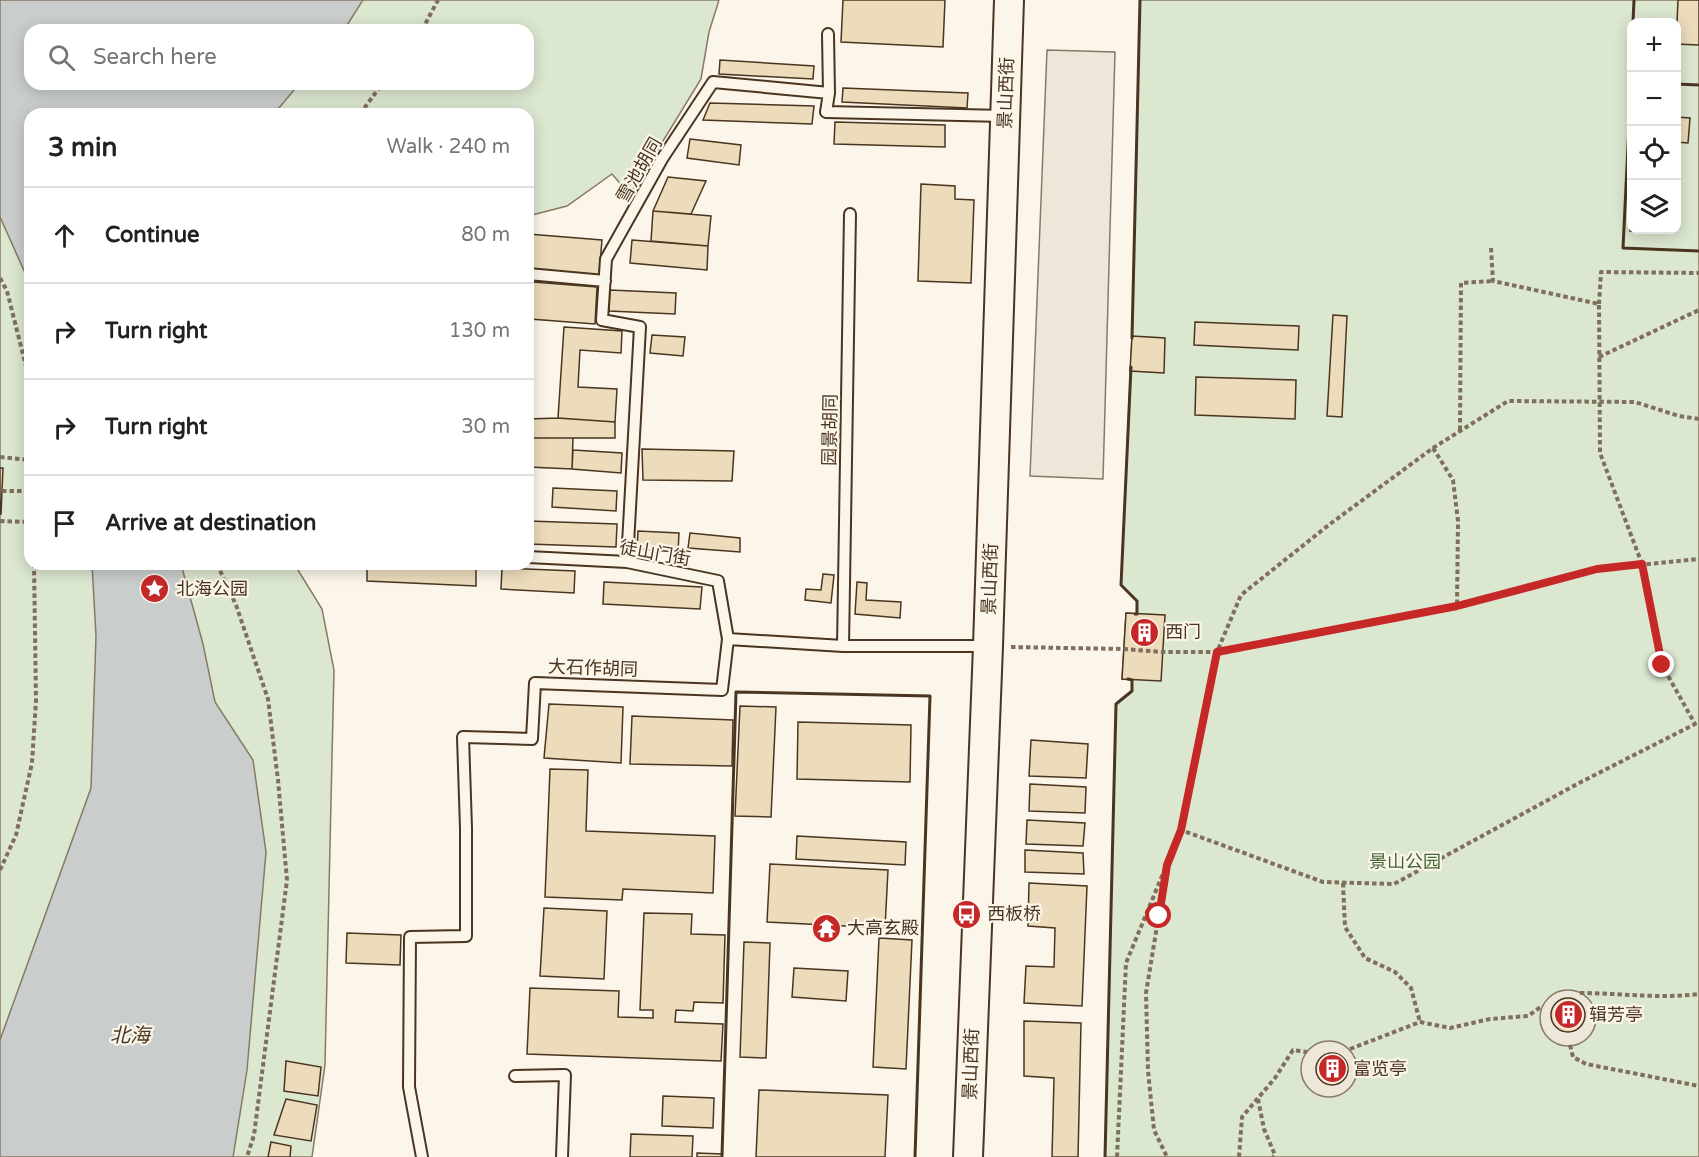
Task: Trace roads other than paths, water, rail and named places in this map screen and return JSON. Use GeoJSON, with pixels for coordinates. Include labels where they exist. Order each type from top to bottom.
{"type":"FeatureCollection","features":[{"type":"Feature","properties":{"kind":"street","name":"景山西街"},"geometry":{"type":"LineString","coordinates":[[968,1157],[988,646],[1009,0]]}},
{"type":"Feature","properties":{"kind":"lane"},"geometry":{"type":"LineString","coordinates":[[828,34],[829,93],[826,112],[1005,116]]}},
{"type":"Feature","properties":{"kind":"lane","name":"雪池胡同"},"geometry":{"type":"LineString","coordinates":[[627,562],[640,327],[602,320],[606,259],[662,159],[713,82],[829,93]]}},
{"type":"Feature","properties":{"kind":"lane","name":"园景胡同"},"geometry":{"type":"LineString","coordinates":[[843,646],[850,214]]}},
{"type":"Feature","properties":{"kind":"lane"},"geometry":{"type":"LineString","coordinates":[[534,275],[605,281]]}},
{"type":"Feature","properties":{"kind":"lane","name":"徒山门街"},"geometry":{"type":"LineString","coordinates":[[534,557],[627,562],[718,582],[728,639]]}},
{"type":"Feature","properties":{"kind":"lane"},"geometry":{"type":"LineString","coordinates":[[728,639],[843,646],[988,646]]}},
{"type":"Feature","properties":{"kind":"lane","name":"大石作胡同"},"geometry":{"type":"LineString","coordinates":[[422,1157],[409,1087],[410,937],[466,936],[463,737],[531,739],[535,683],[722,690],[728,639]]}},
{"type":"Feature","properties":{"kind":"lane"},"geometry":{"type":"LineString","coordinates":[[515,1076],[565,1075],[562,1157]]}},
{"type":"Feature","properties":{"kind":"water"},"geometry":{"type":"Polygon","coordinates":[[[0,0],[363,0],[348,24],[24,24],[24,90],[294,90],[279,108],[24,108],[24,271],[0,217],[0,0]]]}},
{"type":"Feature","properties":{"kind":"water","name":"北海"},"geometry":{"type":"Polygon","coordinates":[[[92,570],[183,570],[203,644],[215,702],[253,760],[266,852],[247,1070],[233,1157],[0,1157],[0,1040],[91,788],[96,636],[92,570]]]}},
{"type":"Feature","properties":{"kind":"place","name":"北海公园"},"geometry":{"type":"Point","coordinates":[155,589]}},
{"type":"Feature","properties":{"kind":"place","name":"西门"},"geometry":{"type":"Point","coordinates":[1144,632]}},
{"type":"Feature","properties":{"kind":"place","name":"西板桥"},"geometry":{"type":"Point","coordinates":[966,914]}},
{"type":"Feature","properties":{"kind":"place","name":"大高玄殿"},"geometry":{"type":"Point","coordinates":[826,928]}},
{"type":"Feature","properties":{"kind":"place","name":"辑芳亭"},"geometry":{"type":"Point","coordinates":[1568,1015]}},
{"type":"Feature","properties":{"kind":"place","name":"富览亭"},"geometry":{"type":"Point","coordinates":[1332,1069]}},
{"type":"Feature","properties":{"kind":"park label","name":"景山公园"},"geometry":{"type":"Point","coordinates":[1405,862]}}]}
